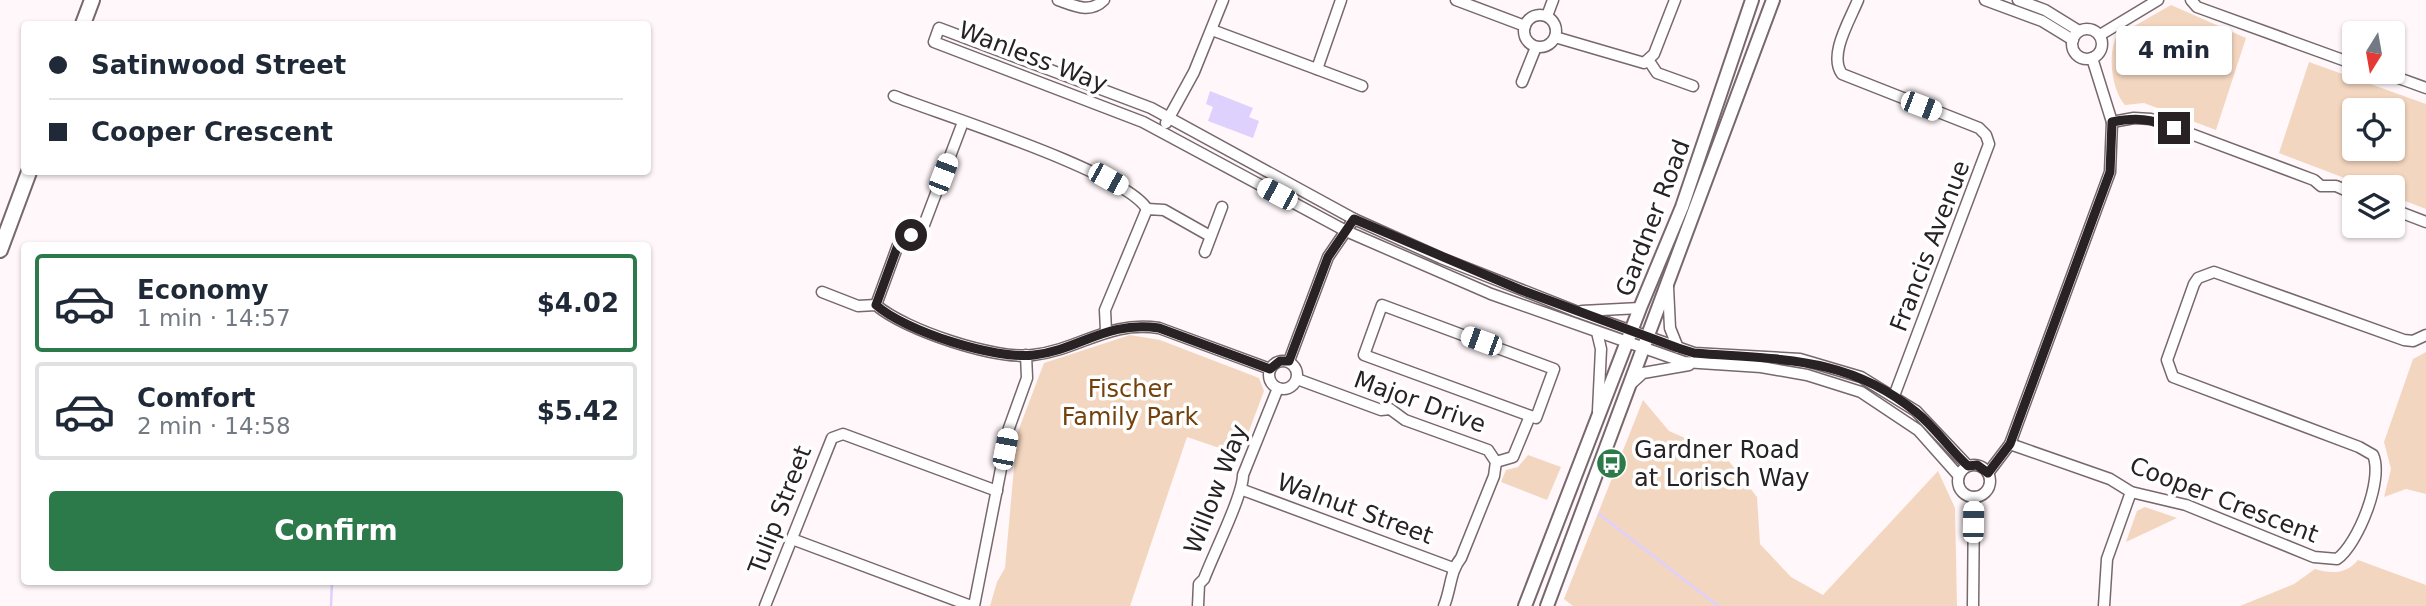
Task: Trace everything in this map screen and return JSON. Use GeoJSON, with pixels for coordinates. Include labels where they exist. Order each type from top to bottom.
{"type":"FeatureCollection","features":[{"type":"Feature","properties":{"kind":"main road"},"geometry":{"type":"LineString","coordinates":[[84,21],[92,0]]}},
{"type":"Feature","properties":{"kind":"main road"},"geometry":{"type":"LineString","coordinates":[[0,250],[28,175]]}},
{"type":"Feature","properties":{"kind":"street"},"geometry":{"type":"LineString","coordinates":[[1058,0],[1086,9],[1095,7],[1104,0]]}},
{"type":"Feature","properties":{"kind":"street"},"geometry":{"type":"LineString","coordinates":[[1161,132],[1194,72],[1223,0]]}},
{"type":"Feature","properties":{"kind":"street"},"geometry":{"type":"LineString","coordinates":[[1317,69],[1341,0]]}},
{"type":"Feature","properties":{"kind":"street"},"geometry":{"type":"LineString","coordinates":[[1456,0],[1525,26]]}},
{"type":"Feature","properties":{"kind":"street"},"geometry":{"type":"LineString","coordinates":[[1547,16],[1553,0]]}},
{"type":"Feature","properties":{"kind":"street"},"geometry":{"type":"LineString","coordinates":[[1555,37],[1636,63],[1649,61],[1675,0]]}},
{"type":"Feature","properties":{"kind":"street","name":"Gardner Road"},"geometry":{"type":"LineString","coordinates":[[1525,606],[1702,154],[1732,53],[1752,0]]}},
{"type":"Feature","properties":{"kind":"street","name":"Gardner Road"},"geometry":{"type":"LineString","coordinates":[[1547,606],[1773,0]]}},
{"type":"Feature","properties":{"kind":"street","name":"Francis Avenue"},"geometry":{"type":"LineString","coordinates":[[1858,0],[1838,53],[1837,68],[1842,74],[1979,128],[1986,135],[1989,144],[1894,396]]}},
{"type":"Feature","properties":{"kind":"street"},"geometry":{"type":"LineString","coordinates":[[1985,0],[2042,21],[2073,40],[2077,55],[2092,58]]}},
{"type":"Feature","properties":{"kind":"street"},"geometry":{"type":"LineString","coordinates":[[2018,0],[2045,10],[2079,31],[2090,29],[2100,35]]}},
{"type":"Feature","properties":{"kind":"street"},"geometry":{"type":"LineString","coordinates":[[2100,35],[2158,0]]}},
{"type":"Feature","properties":{"kind":"street"},"geometry":{"type":"LineString","coordinates":[[2191,0],[2197,7],[2342,60]]}},
{"type":"Feature","properties":{"kind":"street"},"geometry":{"type":"LineString","coordinates":[[1547,16],[1555,24],[1555,37],[1548,45],[1536,47],[1525,37],[1525,26],[1532,17],[1547,16]]}},
{"type":"Feature","properties":{"kind":"street","name":"Wanless Way"},"geometry":{"type":"LineString","coordinates":[[939,28],[1151,108],[1354,219],[1441,258],[1578,312],[1630,337],[1597,332],[1434,272],[1346,231],[1161,132],[934,42],[939,28]]}},
{"type":"Feature","properties":{"kind":"street"},"geometry":{"type":"LineString","coordinates":[[1212,30],[1362,86]]}},
{"type":"Feature","properties":{"kind":"street"},"geometry":{"type":"LineString","coordinates":[[2073,40],[2079,31]]}},
{"type":"Feature","properties":{"kind":"street"},"geometry":{"type":"LineString","coordinates":[[2092,58],[2101,50],[2100,35]]}},
{"type":"Feature","properties":{"kind":"street"},"geometry":{"type":"LineString","coordinates":[[1522,82],[1536,47]]}},
{"type":"Feature","properties":{"kind":"street"},"geometry":{"type":"LineString","coordinates":[[1974,497],[1988,489],[1988,473],[2010,444],[2110,172],[2112,122],[2092,58]]}},
{"type":"Feature","properties":{"kind":"street"},"geometry":{"type":"LineString","coordinates":[[1649,61],[1657,73],[1693,86]]}},
{"type":"Feature","properties":{"kind":"street"},"geometry":{"type":"LineString","coordinates":[[2405,80],[2426,88]]}},
{"type":"Feature","properties":{"kind":"street"},"geometry":{"type":"LineString","coordinates":[[894,96],[1087,169],[1138,196],[1147,209]]}},
{"type":"Feature","properties":{"kind":"street"},"geometry":{"type":"LineString","coordinates":[[2112,122],[2134,118],[2151,119],[2314,180],[2320,186],[2342,189]]}},
{"type":"Feature","properties":{"kind":"street"},"geometry":{"type":"LineString","coordinates":[[876,305],[898,245],[923,225],[963,122]]}},
{"type":"Feature","properties":{"kind":"street"},"geometry":{"type":"LineString","coordinates":[[1205,251],[1222,207]]}},
{"type":"Feature","properties":{"kind":"street"},"geometry":{"type":"LineString","coordinates":[[1147,209],[1164,210],[1210,236]]}},
{"type":"Feature","properties":{"kind":"street"},"geometry":{"type":"LineString","coordinates":[[1106,331],[1105,310],[1147,209]]}},
{"type":"Feature","properties":{"kind":"street"},"geometry":{"type":"LineString","coordinates":[[2405,214],[2426,222]]}},
{"type":"Feature","properties":{"kind":"street"},"geometry":{"type":"LineString","coordinates":[[1289,361],[1328,257],[1354,219]]}},
{"type":"Feature","properties":{"kind":"street","name":"Cooper Crescent"},"geometry":{"type":"LineString","coordinates":[[2010,444],[2110,479],[2131,492],[2186,505],[2325,560],[2337,559],[2352,545],[2374,486],[2377,464],[2373,455],[2359,447],[2173,377],[2168,369],[2169,352],[2194,284],[2207,272],[2223,274],[2404,340],[2413,341],[2426,335]]}},
{"type":"Feature","properties":{"kind":"street","name":"Gardner Road"},"geometry":{"type":"LineString","coordinates":[[1668,283],[1670,328],[1678,348]]}},
{"type":"Feature","properties":{"kind":"street"},"geometry":{"type":"LineString","coordinates":[[822,292],[858,306],[876,305],[891,318],[987,353],[1035,355],[1106,331],[1142,326],[1159,328],[1270,369]]}},
{"type":"Feature","properties":{"kind":"street"},"geometry":{"type":"LineString","coordinates":[[1382,305],[1554,369],[1536,418],[1531,416],[1364,355],[1382,305]]}},
{"type":"Feature","properties":{"kind":"street"},"geometry":{"type":"LineString","coordinates":[[1578,312],[1640,308]]}},
{"type":"Feature","properties":{"kind":"street"},"geometry":{"type":"LineString","coordinates":[[1597,332],[1601,349],[1599,419]]}},
{"type":"Feature","properties":{"kind":"street"},"geometry":{"type":"LineString","coordinates":[[1630,337],[1694,353],[1758,356],[1819,363],[1861,377],[1894,396],[1936,429],[1968,466]]}},
{"type":"Feature","properties":{"kind":"street"},"geometry":{"type":"LineString","coordinates":[[1646,342],[1693,364]]}},
{"type":"Feature","properties":{"kind":"street"},"geometry":{"type":"LineString","coordinates":[[792,539],[972,606],[1009,428],[1027,378],[1026,355]]}},
{"type":"Feature","properties":{"kind":"street"},"geometry":{"type":"LineString","coordinates":[[1280,361],[1289,361],[1295,366],[1297,379],[1289,387],[1278,388],[1271,382],[1270,369],[1280,361]]}},
{"type":"Feature","properties":{"kind":"street"},"geometry":{"type":"LineString","coordinates":[[1630,384],[1643,373],[1693,364],[1761,367],[1807,375],[1861,392],[1918,430],[1958,475],[1960,490],[1974,497]]}},
{"type":"Feature","properties":{"kind":"street","name":"Major Drive"},"geometry":{"type":"LineString","coordinates":[[1297,379],[1381,410],[1390,409],[1405,420],[1488,450],[1496,462],[1494,476],[1461,558],[1452,568],[1452,586],[1444,606]]}},
{"type":"Feature","properties":{"kind":"street","name":"Willow Way"},"geometry":{"type":"LineString","coordinates":[[1198,606],[1199,584],[1204,579],[1233,504],[1243,489],[1244,475],[1278,388]]}},
{"type":"Feature","properties":{"kind":"street"},"geometry":{"type":"LineString","coordinates":[[1496,462],[1513,457],[1531,416]]}},
{"type":"Feature","properties":{"kind":"street","name":"Tulip Street"},"geometry":{"type":"LineString","coordinates":[[765,606],[832,438],[843,434],[997,491]]}},
{"type":"Feature","properties":{"kind":"street"},"geometry":{"type":"LineString","coordinates":[[1958,475],[1968,466],[1977,465],[1988,473]]}},
{"type":"Feature","properties":{"kind":"street","name":"Walnut Street"},"geometry":{"type":"LineString","coordinates":[[1243,489],[1452,568]]}},
{"type":"Feature","properties":{"kind":"street"},"geometry":{"type":"LineString","coordinates":[[2104,606],[2108,559],[2131,492]]}},
{"type":"Feature","properties":{"kind":"street"},"geometry":{"type":"LineString","coordinates":[[1973,606],[1974,497]]}},
{"type":"Feature","properties":{"kind":"green space"},"geometry":{"type":"Polygon","coordinates":[[[2171,5],[2246,38],[2216,130],[2144,103],[2125,105],[2117,91],[2112,72],[2112,52],[2117,36],[2171,5]]]}},
{"type":"Feature","properties":{"kind":"green space"},"geometry":{"type":"Polygon","coordinates":[[[2309,62],[2342,74],[2342,84],[2370,84],[2426,104],[2426,209],[2405,201],[2405,175],[2342,177],[2279,153],[2309,62]]]}},
{"type":"Feature","properties":{"kind":"green space","name":"Fischer Family Park"},"geometry":{"type":"Polygon","coordinates":[[[1130,335],[1160,340],[1259,378],[1264,391],[1240,455],[1187,437],[1130,606],[990,606],[997,582],[1005,568],[1017,434],[1044,363],[1130,335]]]}},
{"type":"Feature","properties":{"kind":"green space"},"geometry":{"type":"Polygon","coordinates":[[[2426,352],[2426,494],[2406,489],[2384,497],[2391,469],[2384,442],[2413,359],[2426,352]]]}},
{"type":"Feature","properties":{"kind":"green space"},"geometry":{"type":"Polygon","coordinates":[[[1643,400],[1669,431],[1724,455],[1757,497],[1760,544],[1791,577],[1823,595],[1938,471],[1955,508],[1957,606],[1573,606],[1564,599],[1643,400]]]}},
{"type":"Feature","properties":{"kind":"green space"},"geometry":{"type":"Polygon","coordinates":[[[1528,455],[1561,467],[1547,500],[1501,482],[1506,470],[1518,467],[1528,455]]]}},
{"type":"Feature","properties":{"kind":"green space"},"geometry":{"type":"Polygon","coordinates":[[[2145,507],[2177,518],[2126,542],[2137,511],[2145,507]]]}},
{"type":"Feature","properties":{"kind":"green space"},"geometry":{"type":"Polygon","coordinates":[[[2358,560],[2426,585],[2426,606],[2240,606],[2294,584],[2315,569],[2338,572],[2354,565],[2358,560]]]}},
{"type":"Feature","properties":{"kind":"shaded area"},"geometry":{"type":"Polygon","coordinates":[[[1210,91],[1253,108],[1249,117],[1259,121],[1253,138],[1208,121],[1213,107],[1206,104],[1210,91]]]}},
{"type":"Feature","properties":{"kind":"waterway"},"geometry":{"type":"LineString","coordinates":[[1599,514],[1718,606]]}},
{"type":"Feature","properties":{"kind":"waterway"},"geometry":{"type":"LineString","coordinates":[[331,606],[332,585]]}},
{"type":"Feature","properties":{"kind":"place","name":"Gardner Road at Lorisch Way"},"geometry":{"type":"Point","coordinates":[1611,464]}},
{"type":"Feature","properties":{"kind":"route"},"geometry":{"type":"LineString","coordinates":[[911,235],[898,245],[876,305],[891,318],[987,353],[1009,356],[1035,355],[1126,327],[1159,328],[1270,369],[1276,362],[1289,361],[1328,257],[1354,219],[1521,290],[1694,353],[1800,359],[1838,368],[1861,377],[1916,411],[1936,429],[1968,466],[1981,466],[1988,473],[2010,444],[2110,172],[2112,122],[2134,118],[2151,119],[2174,128]]}}]}
